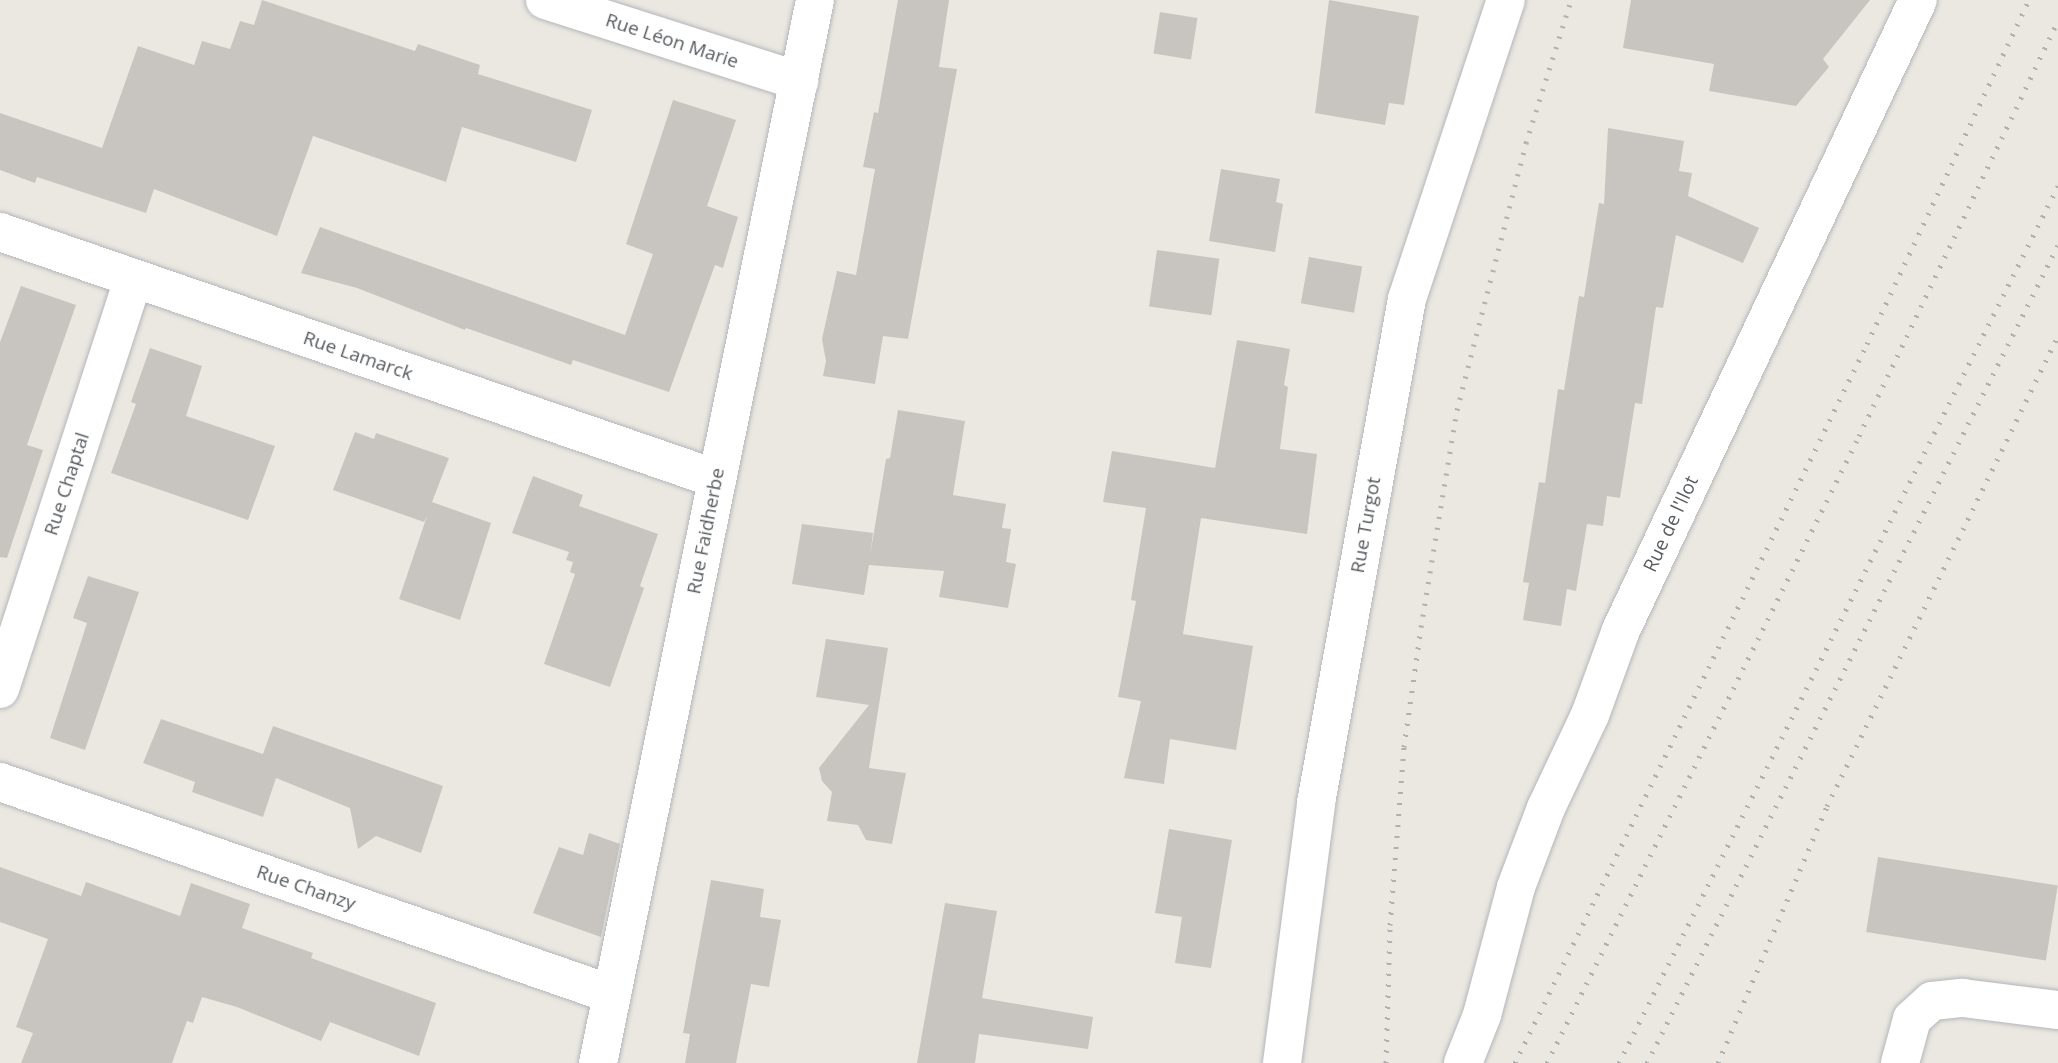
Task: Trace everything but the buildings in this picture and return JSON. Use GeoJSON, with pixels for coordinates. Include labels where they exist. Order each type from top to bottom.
{"type":"FeatureCollection","features":[{"type":"Feature","properties":{"kind":"street","name":"Rue Léon Marie"},"geometry":{"type":"LineString","coordinates":[[545,0],[799,81]]}},
{"type":"Feature","properties":{"kind":"street","name":"Rue Faidherbe"},"geometry":{"type":"LineString","coordinates":[[598,1063],[815,0]]}},
{"type":"Feature","properties":{"kind":"street","name":"Rue Turgot"},"geometry":{"type":"LineString","coordinates":[[1282,1063],[1316,803],[1407,299],[1506,0]]}},
{"type":"Feature","properties":{"kind":"street","name":"Rue de l'Ilot"},"geometry":{"type":"LineString","coordinates":[[1463,1063],[1482,1015],[1516,887],[1546,808],[1590,715],[1621,630],[1918,0]]}},
{"type":"Feature","properties":{"kind":"street","name":"Rue Lamarck"},"geometry":{"type":"LineString","coordinates":[[0,232],[717,479]]}},
{"type":"Feature","properties":{"kind":"street","name":"Rue Chaptal"},"geometry":{"type":"LineString","coordinates":[[0,689],[133,279]]}},
{"type":"Feature","properties":{"kind":"street","name":"Rue Chanzy"},"geometry":{"type":"LineString","coordinates":[[0,782],[611,994]]}},
{"type":"Feature","properties":{"kind":"street"},"geometry":{"type":"LineString","coordinates":[[1900,1063],[1912,1019],[1932,1001],[1963,998],[2058,1010]]}},
{"type":"Feature","properties":{"kind":"railway"},"geometry":{"type":"LineString","coordinates":[[1386,1063],[1390,925],[1404,747],[1457,410],[1526,143],[1571,0]]}},
{"type":"Feature","properties":{"kind":"railway"},"geometry":{"type":"LineString","coordinates":[[1515,1063],[1867,344],[2029,0]]}},
{"type":"Feature","properties":{"kind":"railway"},"geometry":{"type":"LineString","coordinates":[[1547,1063],[1859,436],[2058,20]]}},
{"type":"Feature","properties":{"kind":"railway"},"geometry":{"type":"LineString","coordinates":[[1619,1063],[2058,186]]}},
{"type":"Feature","properties":{"kind":"railway"},"geometry":{"type":"LineString","coordinates":[[1647,1063],[2058,245]]}},
{"type":"Feature","properties":{"kind":"railway"},"geometry":{"type":"LineString","coordinates":[[1718,1063],[1827,806],[2058,336]]}}]}
